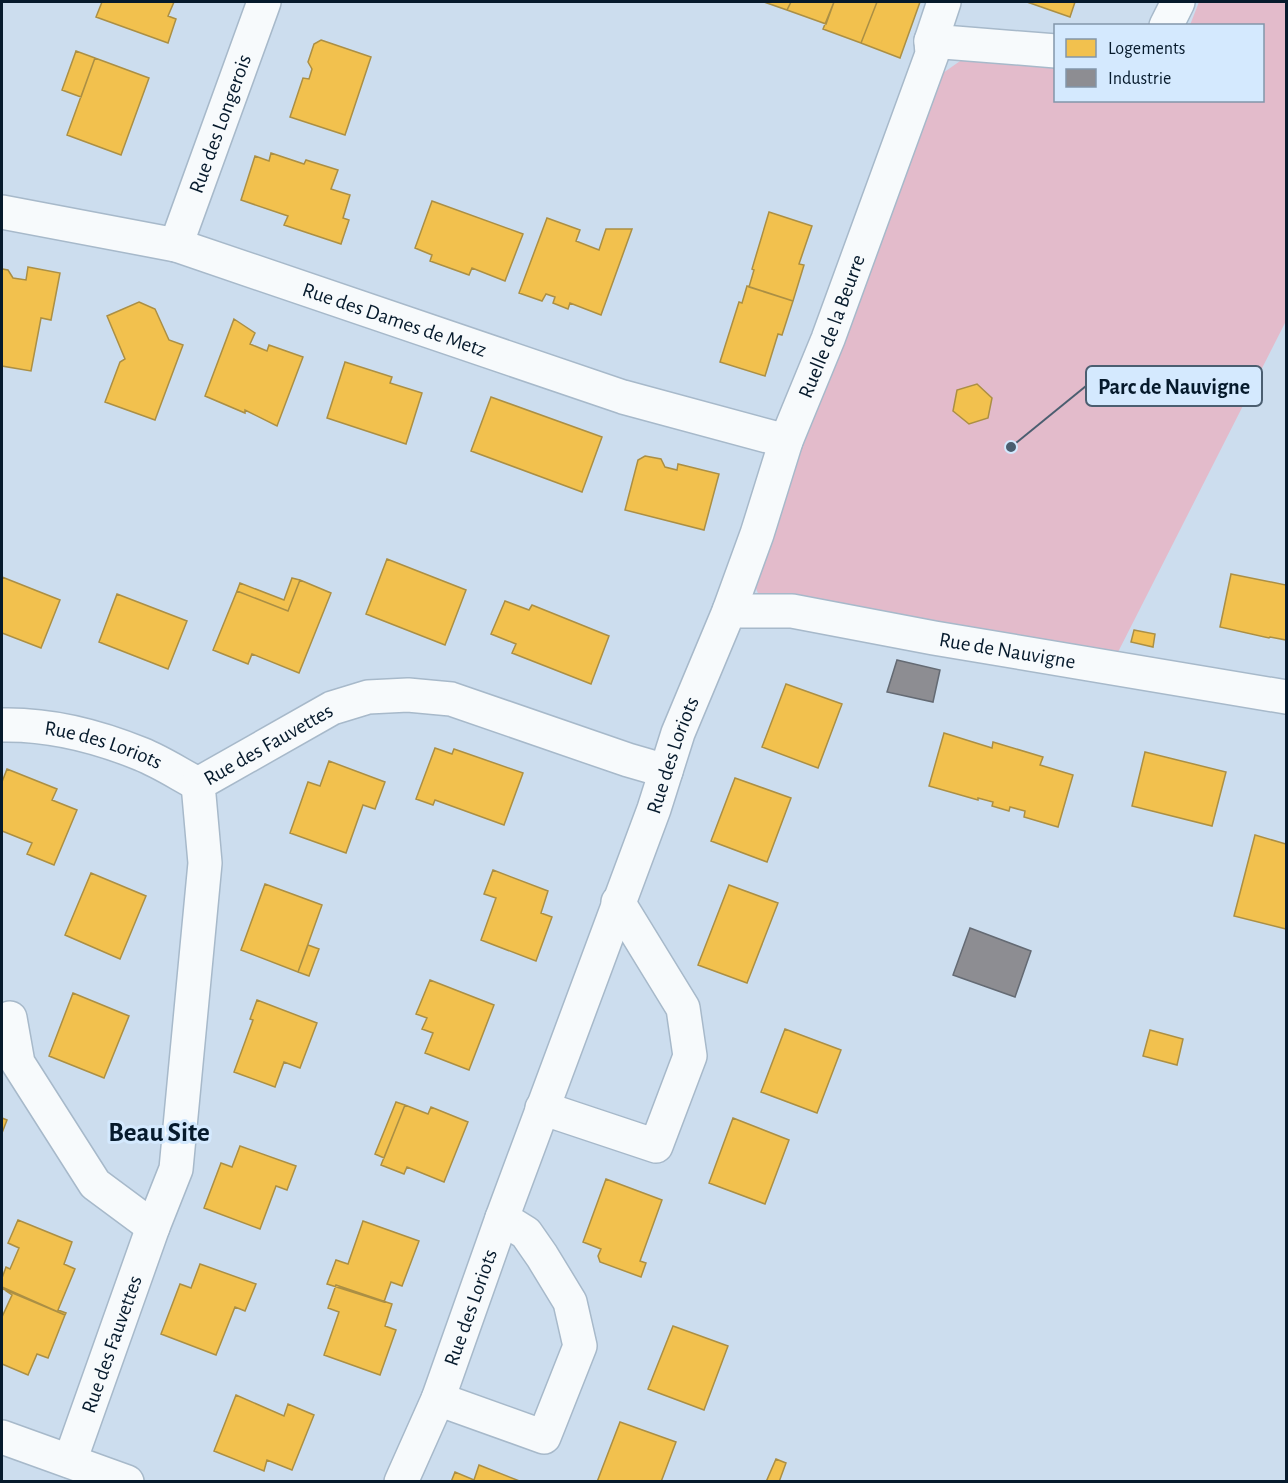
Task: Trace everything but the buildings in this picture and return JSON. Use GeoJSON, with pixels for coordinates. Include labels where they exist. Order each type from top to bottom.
{"type":"FeatureCollection","features":[{"type":"Feature","properties":{"kind":"street","name":"Rue des Longerois"},"geometry":{"type":"LineString","coordinates":[[176,245],[264,2]]}},
{"type":"Feature","properties":{"kind":"street","name":"Ruelle de la Beurre"},"geometry":{"type":"LineString","coordinates":[[729,611],[757,534],[786,441],[828,339],[932,54],[931,41],[944,2]]}},
{"type":"Feature","properties":{"kind":"street"},"geometry":{"type":"LineString","coordinates":[[1167,24],[1178,2]]}},
{"type":"Feature","properties":{"kind":"street"},"geometry":{"type":"LineString","coordinates":[[931,41],[1054,51]]}},
{"type":"Feature","properties":{"kind":"street","name":"Rue des Dames de Metz"},"geometry":{"type":"LineString","coordinates":[[2,212],[176,245],[623,398],[786,441]]}},
{"type":"Feature","properties":{"kind":"street","name":"Rue de Nauvigne"},"geometry":{"type":"LineString","coordinates":[[729,611],[792,610],[934,638],[1287,697]]}},
{"type":"Feature","properties":{"kind":"street","name":"Rue des Loriots"},"geometry":{"type":"LineString","coordinates":[[401,1482],[438,1399],[542,1108],[654,809],[678,733],[729,611]]}},
{"type":"Feature","properties":{"kind":"street","name":"Rue des Fauvettes"},"geometry":{"type":"LineString","coordinates":[[70,1461],[153,1227],[176,1169],[205,863],[198,784],[332,708],[368,697],[408,695],[451,699],[666,771]]}},
{"type":"Feature","properties":{"kind":"street","name":"Rue des Loriots"},"geometry":{"type":"LineString","coordinates":[[2,725],[31,724],[92,737],[142,755],[198,784]]}},
{"type":"Feature","properties":{"kind":"street"},"geometry":{"type":"LineString","coordinates":[[542,1108],[656,1146],[690,1056],[683,1008],[618,902]]}},
{"type":"Feature","properties":{"kind":"street"},"geometry":{"type":"LineString","coordinates":[[10,1018],[18,1063],[95,1184],[153,1227]]}},
{"type":"Feature","properties":{"kind":"street","name":"Rue des Loriots"},"geometry":{"type":"LineString","coordinates":[[438,1399],[544,1437],[580,1346],[570,1302],[542,1256],[526,1233],[502,1218]]}},
{"type":"Feature","properties":{"kind":"street"},"geometry":{"type":"LineString","coordinates":[[2,1437],[127,1482]]}},
{"type":"Feature","properties":{"kind":"shaded area"},"geometry":{"type":"Polygon","coordinates":[[[1199,2],[1286,2],[1286,321],[1115,658],[761,601],[753,581],[918,116],[943,73],[973,52],[1054,61],[1054,102],[1264,102],[1264,24],[1190,24],[1199,2]]]}},
{"type":"Feature","properties":{"kind":"place","name":"Parc de Nauvigne"},"geometry":{"type":"Point","coordinates":[1011,447]}},
{"type":"Feature","properties":{"kind":"district","name":"Beau Site"},"geometry":{"type":"Point","coordinates":[159,1132]}}]}
